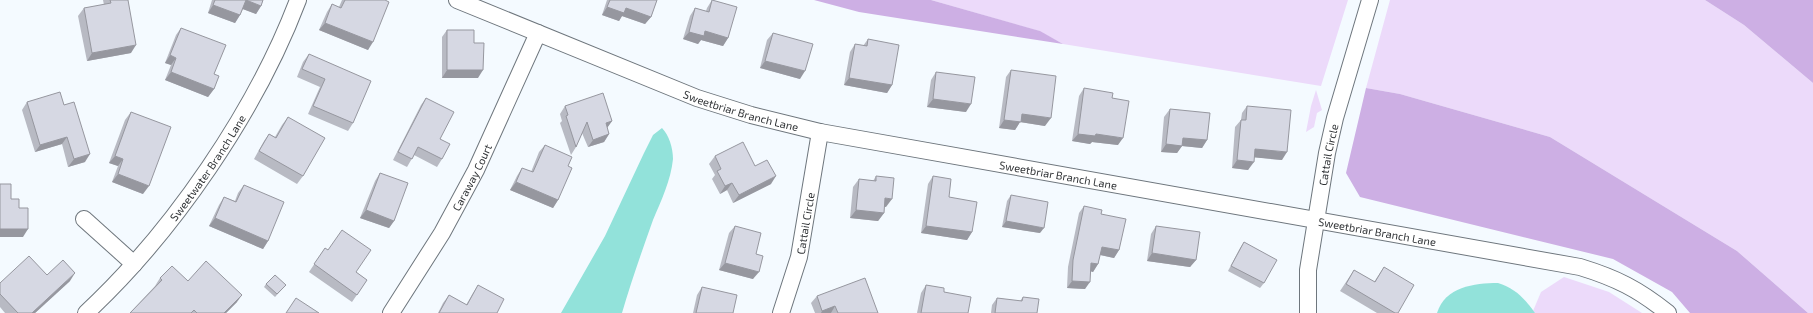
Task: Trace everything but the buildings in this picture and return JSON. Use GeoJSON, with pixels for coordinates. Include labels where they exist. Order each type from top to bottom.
{"type":"FeatureCollection","features":[{"type":"Feature","properties":{"kind":"street","name":"Sweetwater Branch Lane"},"geometry":{"type":"LineString","coordinates":[[86,313],[134,264],[165,226],[221,148],[269,65],[298,0]]}},
{"type":"Feature","properties":{"kind":"street","name":"Sweetbriar Branch Lane"},"geometry":{"type":"LineString","coordinates":[[457,0],[697,98],[752,115],[820,132],[1580,267],[1607,275],[1633,287],[1668,313]]}},
{"type":"Feature","properties":{"kind":"street","name":"Cattail Circle"},"geometry":{"type":"LineString","coordinates":[[1308,313],[1308,270],[1315,219],[1334,118],[1370,0]]}},
{"type":"Feature","properties":{"kind":"street","name":"Caraway Court"},"geometry":{"type":"LineString","coordinates":[[391,313],[442,233],[476,170],[538,33]]}},
{"type":"Feature","properties":{"kind":"street","name":"Cattail Circle"},"geometry":{"type":"LineString","coordinates":[[782,313],[798,257],[820,132]]}},
{"type":"Feature","properties":{"kind":"street"},"geometry":{"type":"LineString","coordinates":[[84,219],[134,264]]}},
{"type":"Feature","properties":{"kind":"shaded area"},"geometry":{"type":"Polygon","coordinates":[[[814,0],[931,0],[1040,31],[1063,44],[859,12],[814,0]]]}},
{"type":"Feature","properties":{"kind":"shaded area"},"geometry":{"type":"Polygon","coordinates":[[[931,0],[1348,0],[1321,86],[1063,44],[1039,31],[931,0]]]}},
{"type":"Feature","properties":{"kind":"shaded area"},"geometry":{"type":"Polygon","coordinates":[[[1390,0],[1705,0],[1744,25],[1813,83],[1813,313],[1808,313],[1737,251],[1550,137],[1400,94],[1366,88],[1390,0]]]}},
{"type":"Feature","properties":{"kind":"shaded area"},"geometry":{"type":"Polygon","coordinates":[[[1705,0],[1813,0],[1813,83],[1744,25],[1705,0]]]}},
{"type":"Feature","properties":{"kind":"shaded area"},"geometry":{"type":"Polygon","coordinates":[[[1366,88],[1400,94],[1550,137],[1737,251],[1808,313],[1690,313],[1672,292],[1613,259],[1360,197],[1346,173],[1366,88]]]}},
{"type":"Feature","properties":{"kind":"shaded area"},"geometry":{"type":"Polygon","coordinates":[[[1316,90],[1322,110],[1317,113],[1314,127],[1306,132],[1311,106],[1316,90]]]}},
{"type":"Feature","properties":{"kind":"shaded area"},"geometry":{"type":"Polygon","coordinates":[[[662,128],[669,138],[673,159],[672,167],[668,183],[653,220],[622,313],[561,313],[605,236],[653,135],[662,128]]]}},
{"type":"Feature","properties":{"kind":"shaded area"},"geometry":{"type":"Polygon","coordinates":[[[1564,277],[1609,292],[1642,313],[1535,313],[1533,311],[1541,292],[1564,277]]]}},
{"type":"Feature","properties":{"kind":"shaded area"},"geometry":{"type":"Polygon","coordinates":[[[1498,283],[1515,291],[1535,313],[1437,313],[1441,304],[1453,292],[1479,284],[1498,283]]]}}]}
